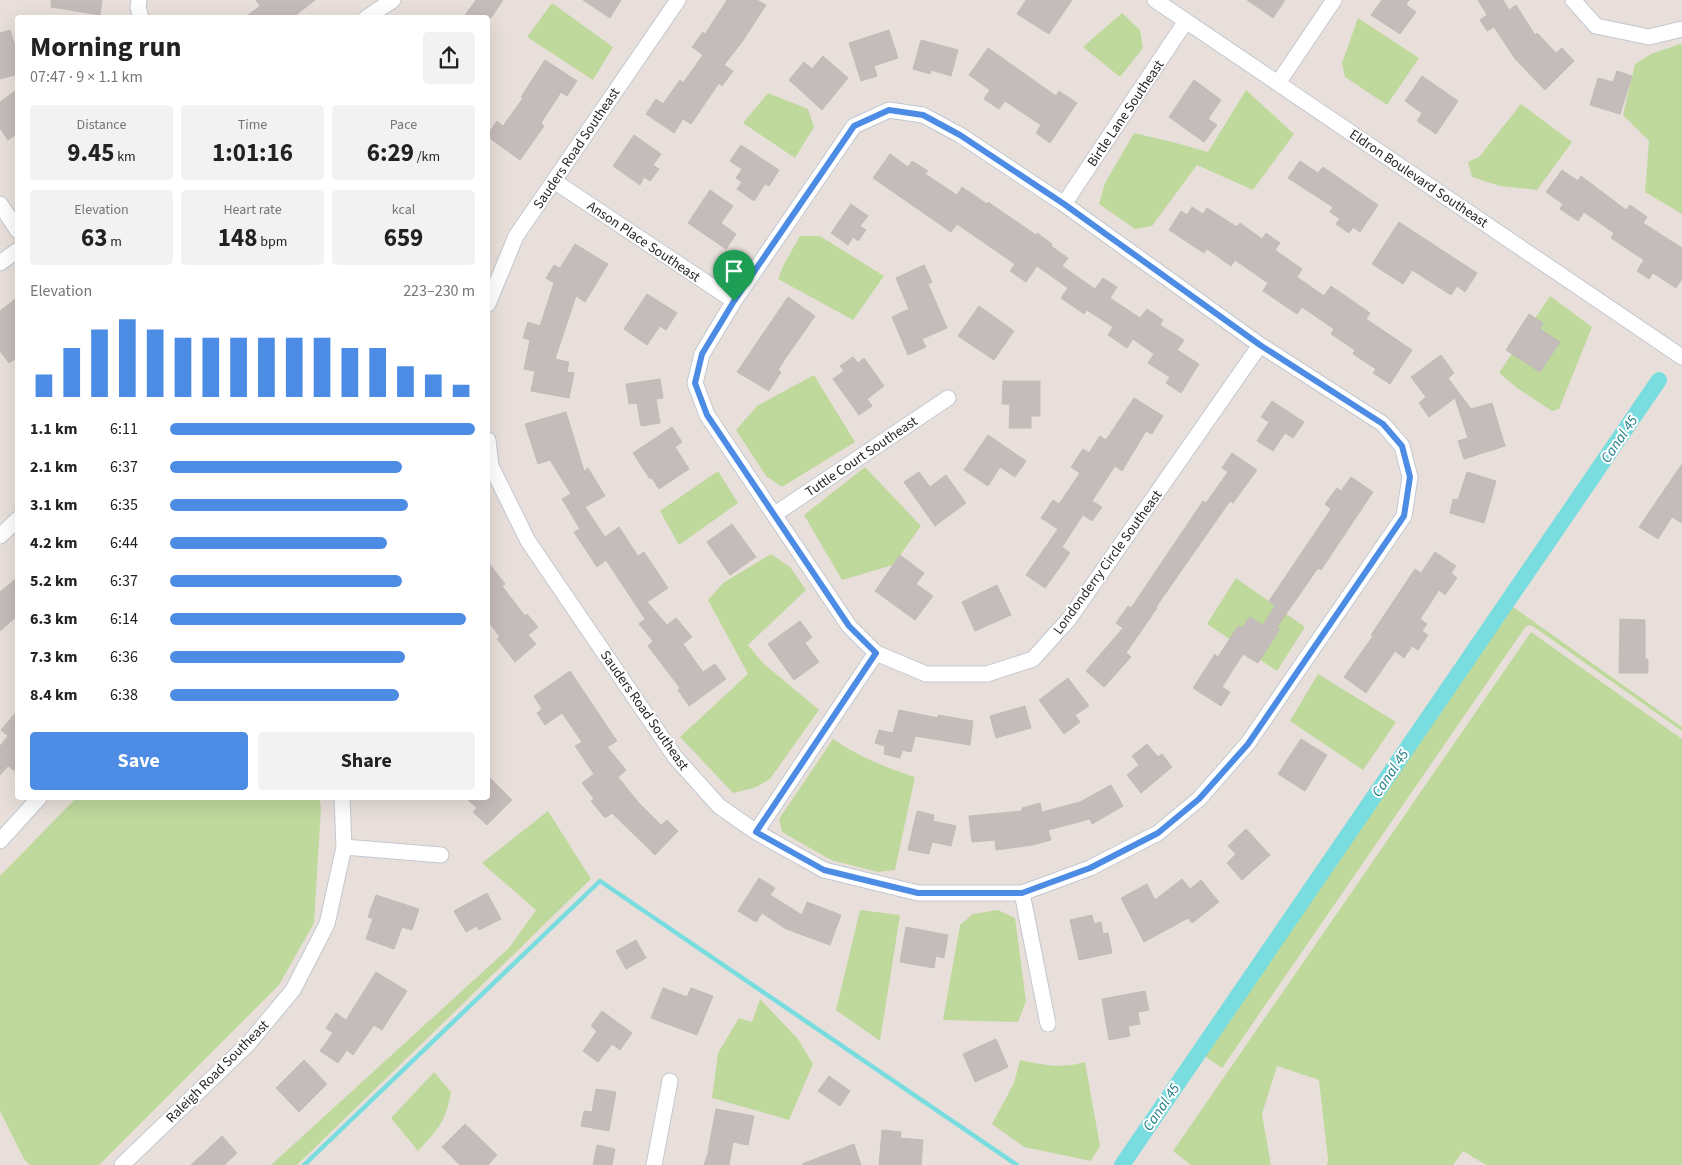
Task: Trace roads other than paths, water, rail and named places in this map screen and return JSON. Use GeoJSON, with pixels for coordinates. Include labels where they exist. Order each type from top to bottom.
{"type":"FeatureCollection","features":[{"type":"Feature","properties":{"kind":"street"},"geometry":{"type":"LineString","coordinates":[[139,0],[138,7],[140,15]]}},
{"type":"Feature","properties":{"kind":"street"},"geometry":{"type":"LineString","coordinates":[[370,15],[392,0]]}},
{"type":"Feature","properties":{"kind":"street","name":"Sauders Road Southeast"},"geometry":{"type":"LineString","coordinates":[[490,299],[516,236],[678,0]]}},
{"type":"Feature","properties":{"kind":"street","name":"Eldron Boulevard Southeast"},"geometry":{"type":"LineString","coordinates":[[1155,0],[1682,357]]}},
{"type":"Feature","properties":{"kind":"street"},"geometry":{"type":"LineString","coordinates":[[1278,83],[1334,0]]}},
{"type":"Feature","properties":{"kind":"street"},"geometry":{"type":"LineString","coordinates":[[1573,0],[1596,26],[1649,37],[1682,29]]}},
{"type":"Feature","properties":{"kind":"street","name":"Birtle Lane Southeast"},"geometry":{"type":"LineString","coordinates":[[1064,204],[1186,21]]}},
{"type":"Feature","properties":{"kind":"street","name":"Londonderry Circle Southeast"},"geometry":{"type":"LineString","coordinates":[[1064,204],[960,135],[923,115],[889,110],[854,126],[734,301],[702,354],[695,383],[707,415],[849,626],[876,653],[926,674],[987,674],[1033,659],[1069,619],[1260,345]]}},
{"type":"Feature","properties":{"kind":"street","name":"Anson Place Southeast"},"geometry":{"type":"LineString","coordinates":[[554,181],[734,301]]}},
{"type":"Feature","properties":{"kind":"street"},"geometry":{"type":"LineString","coordinates":[[0,204],[15,226]]}},
{"type":"Feature","properties":{"kind":"street"},"geometry":{"type":"LineString","coordinates":[[1064,204],[1260,345]]}},
{"type":"Feature","properties":{"kind":"street"},"geometry":{"type":"LineString","coordinates":[[0,263],[15,252]]}},
{"type":"Feature","properties":{"kind":"street","name":"Sauders Road Southeast"},"geometry":{"type":"LineString","coordinates":[[490,457],[491,466],[528,541],[670,749],[719,806],[756,832],[824,870],[918,893],[1022,893],[1090,868],[1158,833],[1199,799],[1248,744],[1404,516],[1410,477],[1402,446],[1383,424],[1260,345]]}},
{"type":"Feature","properties":{"kind":"street","name":"Tuttle Court Southeast"},"geometry":{"type":"LineString","coordinates":[[775,514],[948,398]]}},
{"type":"Feature","properties":{"kind":"street"},"geometry":{"type":"LineString","coordinates":[[0,536],[15,522]]}},
{"type":"Feature","properties":{"kind":"street"},"geometry":{"type":"LineString","coordinates":[[756,832],[876,653]]}},
{"type":"Feature","properties":{"kind":"street"},"geometry":{"type":"LineString","coordinates":[[0,841],[37,800]]}},
{"type":"Feature","properties":{"kind":"street","name":"Raleigh Road Southeast"},"geometry":{"type":"LineString","coordinates":[[122,1165],[248,1044],[294,990],[327,924],[344,847],[342,800]]}},
{"type":"Feature","properties":{"kind":"street"},"geometry":{"type":"LineString","coordinates":[[344,847],[442,856]]}},
{"type":"Feature","properties":{"kind":"street"},"geometry":{"type":"LineString","coordinates":[[1022,893],[1048,1024]]}},
{"type":"Feature","properties":{"kind":"street"},"geometry":{"type":"LineString","coordinates":[[654,1165],[670,1081]]}},
{"type":"Feature","properties":{"kind":"waterway","name":"Canal 45"},"geometry":{"type":"LineString","coordinates":[[1122,1165],[1659,380]]}},
{"type":"Feature","properties":{"kind":"waterway"},"geometry":{"type":"LineString","coordinates":[[304,1165],[600,881],[1017,1165]]}}]}
